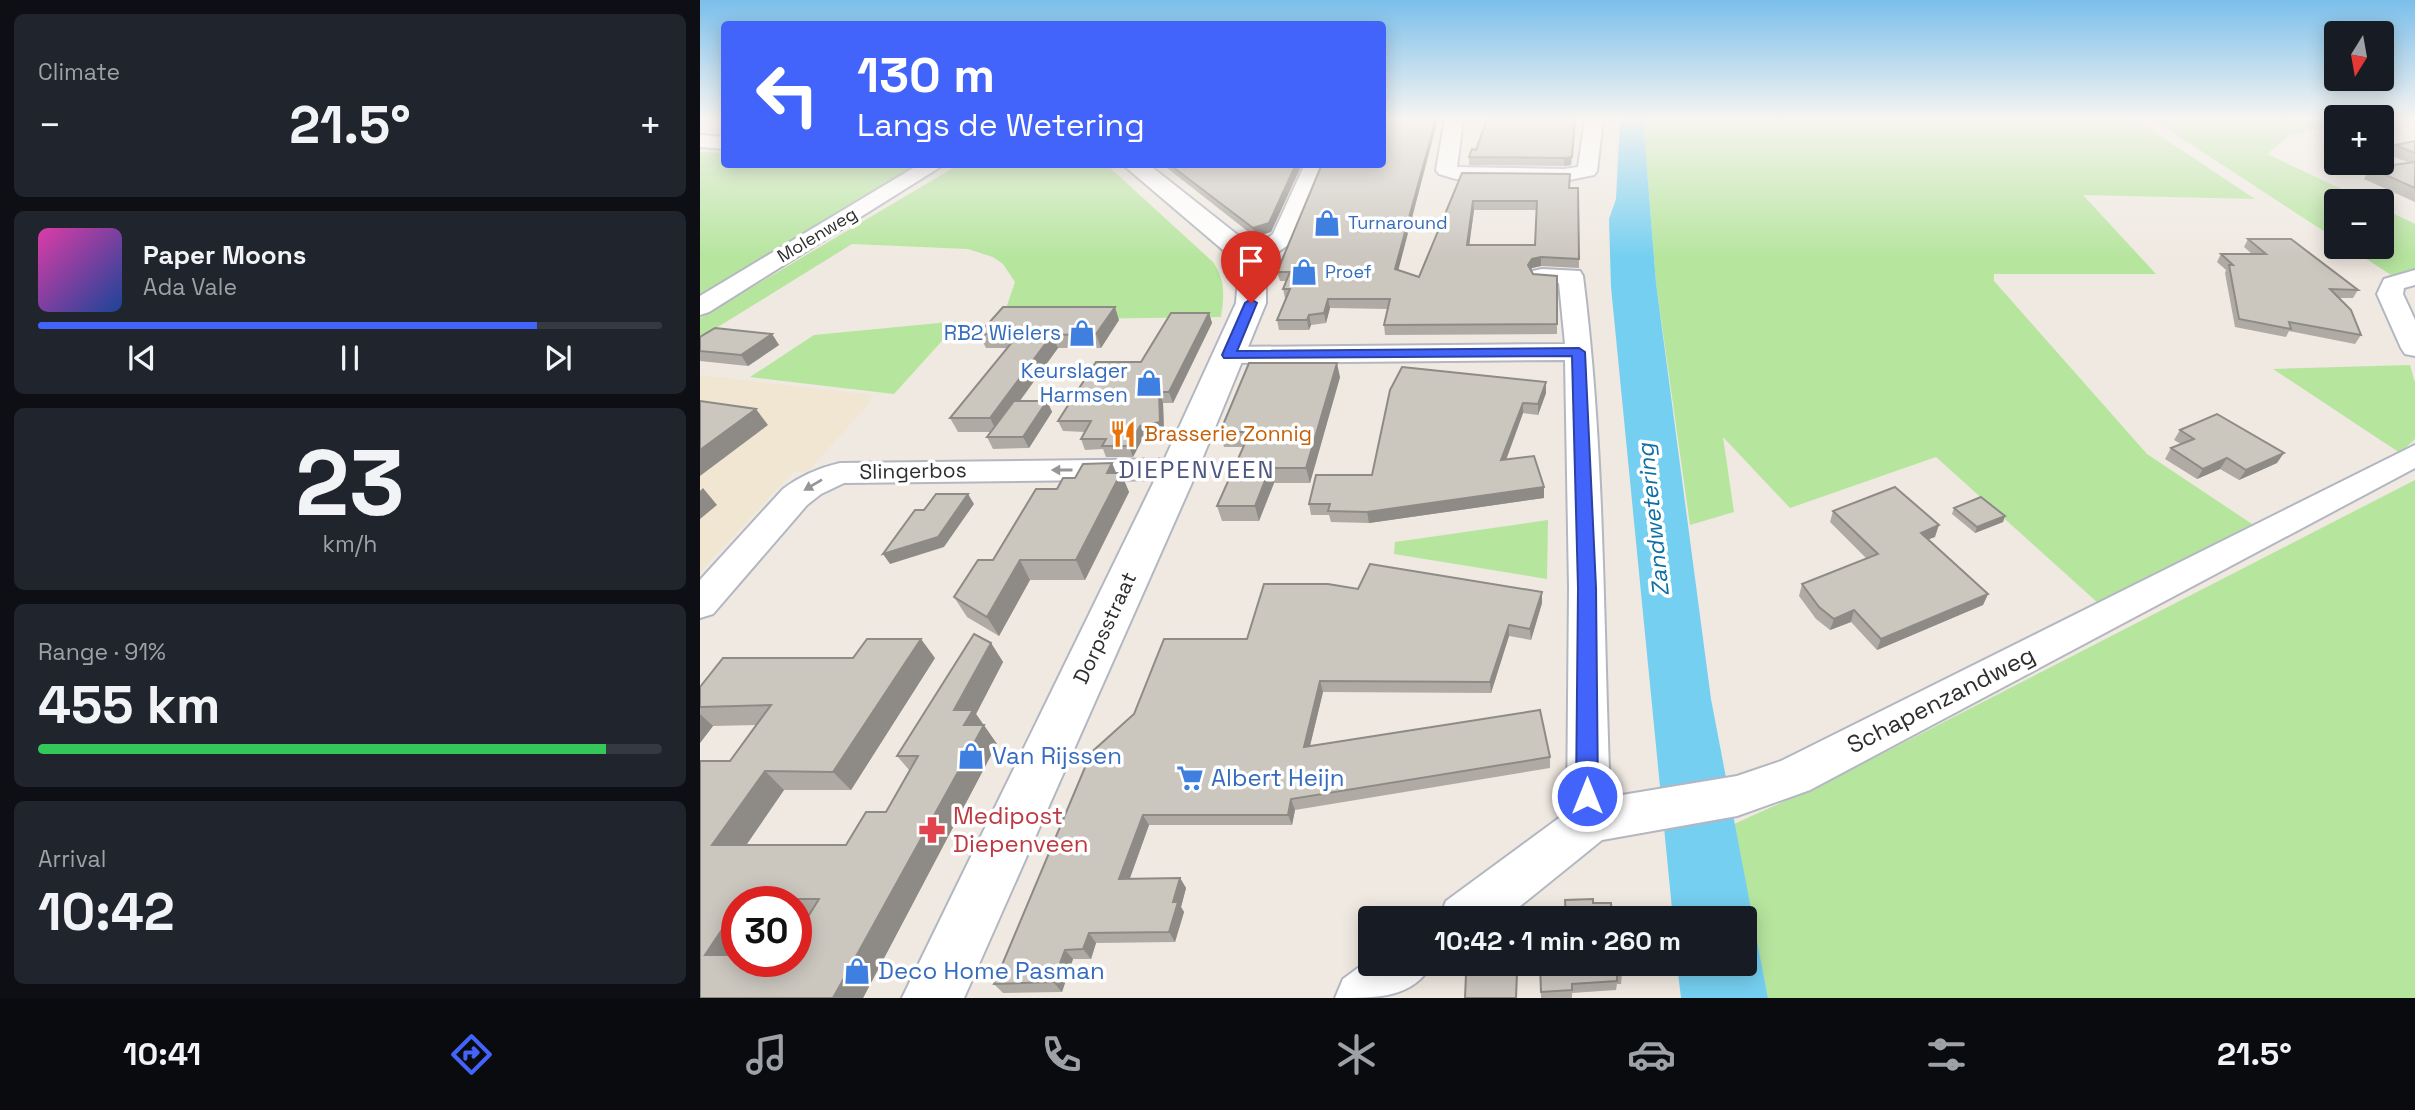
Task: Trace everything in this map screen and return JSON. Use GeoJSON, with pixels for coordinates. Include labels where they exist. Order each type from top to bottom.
{"type":"FeatureCollection","features":[{"type":"Feature","properties":{"kind":"street"},"geometry":{"type":"LineString","coordinates":[[1447,166],[1446,170],[1564,175],[1587,171],[1588,166]]}},
{"type":"Feature","properties":{"kind":"street","name":"Molenweg"},"geometry":{"type":"LineString","coordinates":[[700,307],[928,168]]}},
{"type":"Feature","properties":{"kind":"street"},"geometry":{"type":"LineString","coordinates":[[1138,168],[1240,254],[1270,247],[1283,238],[1313,168]]}},
{"type":"Feature","properties":{"kind":"street"},"geometry":{"type":"LineString","coordinates":[[1564,175],[1563,190],[1582,190]]}},
{"type":"Feature","properties":{"kind":"street","name":"Dorpsstraat"},"geometry":{"type":"LineString","coordinates":[[933,998],[1179,469],[1229,355],[1253,291],[1252,278],[1240,254]]}},
{"type":"Feature","properties":{"kind":"street"},"geometry":{"type":"LineString","coordinates":[[1542,276],[1572,276],[1579,352],[1587,588],[1587,796],[1591,821]]}},
{"type":"Feature","properties":{"kind":"street"},"geometry":{"type":"LineString","coordinates":[[2415,277],[2393,284],[2390,294],[2415,348]]}},
{"type":"Feature","properties":{"kind":"street"},"geometry":{"type":"LineString","coordinates":[[1229,355],[1579,352]]}},
{"type":"Feature","properties":{"kind":"street","name":"Schapenzandweg"},"geometry":{"type":"LineString","coordinates":[[1481,906],[1591,821],[1737,796],[1794,776],[2415,455]]}},
{"type":"Feature","properties":{"kind":"street","name":"Slingerbos"},"geometry":{"type":"LineString","coordinates":[[700,604],[795,497],[816,482],[840,473],[1179,469]]}},
{"type":"Feature","properties":{"kind":"street"},"geometry":{"type":"LineString","coordinates":[[1363,998],[1391,976]]}},
{"type":"Feature","properties":{"kind":"shaded area"},"geometry":{"type":"Polygon","coordinates":[[[700,375],[872,395],[869,403],[808,471],[793,472],[700,572],[700,375]]]}},
{"type":"Feature","properties":{"kind":"green space"},"geometry":{"type":"Polygon","coordinates":[[[700,166],[721,166],[721,168],[922,168],[700,295],[700,166]]]}},
{"type":"Feature","properties":{"kind":"green space"},"geometry":{"type":"Polygon","coordinates":[[[1647,166],[2205,166],[2255,199],[2083,195],[2156,274],[1994,274],[1994,281],[2147,454],[2255,526],[2098,603],[1936,457],[1790,508],[1723,437],[1734,512],[1690,525],[1656,283],[1647,166]]]}},
{"type":"Feature","properties":{"kind":"green space"},"geometry":{"type":"Polygon","coordinates":[[[2223,166],[2292,166],[2341,189],[2324,189],[2324,231],[2223,166]]]}},
{"type":"Feature","properties":{"kind":"green space"},"geometry":{"type":"Polygon","coordinates":[[[953,168],[1110,168],[1213,262],[1223,289],[1221,317],[1002,320],[1015,282],[1003,264],[993,257],[968,249],[852,244],[700,338],[700,318],[953,168]]]}},
{"type":"Feature","properties":{"kind":"green space"},"geometry":{"type":"Polygon","coordinates":[[[2394,214],[2415,224],[2415,271],[2391,275],[2366,259],[2394,259],[2394,214]]]}},
{"type":"Feature","properties":{"kind":"green space"},"geometry":{"type":"Polygon","coordinates":[[[960,321],[894,394],[750,377],[814,335],[960,321]]]}},
{"type":"Feature","properties":{"kind":"green space"},"geometry":{"type":"Polygon","coordinates":[[[2410,365],[2415,383],[2415,439],[2400,453],[2273,369],[2410,365]]]}},
{"type":"Feature","properties":{"kind":"green space"},"geometry":{"type":"Polygon","coordinates":[[[2415,480],[2415,998],[1768,998],[1757,942],[1757,906],[1750,906],[1734,824],[1829,781],[2415,480]]]}},
{"type":"Feature","properties":{"kind":"green space"},"geometry":{"type":"Polygon","coordinates":[[[1548,520],[1547,579],[1394,554],[1395,542],[1548,520]]]}},
{"type":"Feature","properties":{"kind":"water","name":"Zandwetering"},"geometry":{"type":"Polygon","coordinates":[[[1618,166],[1647,166],[1656,283],[1711,699],[1750,906],[1672,906],[1611,287],[1609,219],[1616,199],[1618,166]]]}},
{"type":"Feature","properties":{"kind":"water"},"geometry":{"type":"Polygon","coordinates":[[[1757,940],[1768,998],[1681,998],[1678,976],[1757,976],[1757,940]]]}},
{"type":"Feature","properties":{"kind":"building"},"geometry":{"type":"Polygon","coordinates":[[[1423,166],[1395,269],[1419,277],[1462,173],[1570,174],[1569,188],[1578,188],[1579,259],[1541,257],[1532,259],[1528,265],[1533,274],[1557,276],[1557,324],[1384,325],[1390,299],[1328,299],[1324,313],[1309,315],[1307,320],[1277,320],[1290,289],[1283,289],[1290,272],[1277,272],[1320,168],[1423,166]],[[1473,201],[1467,245],[1535,245],[1537,201],[1473,201]]]}},
{"type":"Feature","properties":{"kind":"building"},"geometry":{"type":"Polygon","coordinates":[[[2394,166],[2415,166],[2415,188],[2386,175],[2394,175],[2394,166]]]}},
{"type":"Feature","properties":{"kind":"building"},"geometry":{"type":"Polygon","coordinates":[[[1174,168],[1294,168],[1269,223],[1253,228],[1174,168]]]}},
{"type":"Feature","properties":{"kind":"building"},"geometry":{"type":"Polygon","coordinates":[[[2248,239],[2291,239],[2358,290],[2330,289],[2351,310],[2361,335],[2289,322],[2291,329],[2239,319],[2229,265],[2233,265],[2221,254],[2266,254],[2248,239]]]}},
{"type":"Feature","properties":{"kind":"building"},"geometry":{"type":"Polygon","coordinates":[[[1003,307],[1115,307],[1096,334],[1052,335],[990,418],[950,418],[1018,335],[979,334],[1003,307]]]}},
{"type":"Feature","properties":{"kind":"building"},"geometry":{"type":"Polygon","coordinates":[[[1171,313],[1209,313],[1169,392],[1159,392],[1160,422],[1140,426],[1129,446],[1102,446],[1106,439],[1081,439],[1091,421],[1058,421],[1096,362],[1141,362],[1171,313]]]}},
{"type":"Feature","properties":{"kind":"building"},"geometry":{"type":"Polygon","coordinates":[[[715,328],[772,334],[741,355],[700,351],[700,337],[715,328]]]}},
{"type":"Feature","properties":{"kind":"building"},"geometry":{"type":"Polygon","coordinates":[[[1249,363],[1337,363],[1306,468],[1270,468],[1255,506],[1217,506],[1250,432],[1220,432],[1249,363]]]}},
{"type":"Feature","properties":{"kind":"building"},"geometry":{"type":"Polygon","coordinates":[[[1402,367],[1546,382],[1538,404],[1523,403],[1501,460],[1534,456],[1544,487],[1367,512],[1328,511],[1330,504],[1309,504],[1316,475],[1372,475],[1390,390],[1402,367]]]}},
{"type":"Feature","properties":{"kind":"building"},"geometry":{"type":"Polygon","coordinates":[[[700,401],[756,409],[700,450],[700,401]]]}},
{"type":"Feature","properties":{"kind":"building"},"geometry":{"type":"Polygon","coordinates":[[[1014,401],[1047,401],[1023,437],[987,437],[1014,401]]]}},
{"type":"Feature","properties":{"kind":"building"},"geometry":{"type":"Polygon","coordinates":[[[2217,414],[2284,453],[2246,470],[2227,458],[2203,469],[2171,448],[2194,439],[2180,430],[2217,414]]]}},
{"type":"Feature","properties":{"kind":"building"},"geometry":{"type":"Polygon","coordinates":[[[1112,463],[1107,473],[1121,473],[1076,560],[1020,560],[987,617],[954,597],[978,560],[993,560],[1036,489],[1057,489],[1063,478],[1075,478],[1083,464],[1112,463]]]}},
{"type":"Feature","properties":{"kind":"building"},"geometry":{"type":"Polygon","coordinates":[[[1895,487],[1939,525],[1921,533],[1988,594],[1881,639],[1854,610],[1834,619],[1819,607],[1802,584],[1878,554],[1833,511],[1895,487]]]}},
{"type":"Feature","properties":{"kind":"building"},"geometry":{"type":"Polygon","coordinates":[[[936,494],[968,494],[938,537],[883,554],[915,510],[924,510],[936,494]]]}},
{"type":"Feature","properties":{"kind":"building"},"geometry":{"type":"Polygon","coordinates":[[[1981,497],[2005,516],[1977,527],[1954,508],[1981,497]]]}},
{"type":"Feature","properties":{"kind":"building"},"geometry":{"type":"Polygon","coordinates":[[[1370,564],[1542,592],[1530,629],[1509,625],[1490,682],[1320,681],[1304,747],[1540,710],[1550,757],[1291,799],[1288,815],[1143,815],[1119,879],[1180,878],[1173,902],[1178,902],[1169,932],[1089,933],[1083,949],[1065,950],[1053,982],[994,984],[1086,765],[1094,750],[1134,714],[1164,639],[1247,639],[1264,584],[1328,584],[1358,589],[1370,564]]]}},
{"type":"Feature","properties":{"kind":"building"},"geometry":{"type":"Polygon","coordinates":[[[974,634],[991,643],[954,710],[973,710],[964,725],[984,725],[833,998],[700,998],[700,761],[730,761],[771,705],[700,707],[700,687],[723,658],[853,658],[867,639],[921,639],[833,772],[765,771],[712,845],[846,845],[866,812],[886,812],[918,756],[897,756],[974,634]]]}},
{"type":"Feature","properties":{"kind":"building"},"geometry":{"type":"Polygon","coordinates":[[[1593,899],[1593,903],[1611,903],[1611,906],[1565,906],[1565,900],[1593,899]]]}},
{"type":"Feature","properties":{"kind":"building"},"geometry":{"type":"Polygon","coordinates":[[[1466,976],[1517,976],[1516,998],[1465,998],[1466,976]]]}},
{"type":"Feature","properties":{"kind":"building"},"geometry":{"type":"Polygon","coordinates":[[[1540,976],[1617,976],[1617,981],[1572,984],[1572,990],[1541,992],[1540,976]]]}},
{"type":"Feature","properties":{"kind":"place","name":"Turnaround"},"geometry":{"type":"Point","coordinates":[1327,223]}},
{"type":"Feature","properties":{"kind":"place","name":"Proef"},"geometry":{"type":"Point","coordinates":[1304,272]}},
{"type":"Feature","properties":{"kind":"place","name":"RB2 Wielers"},"geometry":{"type":"Point","coordinates":[1082,333]}},
{"type":"Feature","properties":{"kind":"place","name":"Keurslager Harmsen"},"geometry":{"type":"Point","coordinates":[1149,383]}},
{"type":"Feature","properties":{"kind":"place","name":"Brasserie Zonnig"},"geometry":{"type":"Point","coordinates":[1123,434]}},
{"type":"Feature","properties":{"kind":"place","name":"Van Rijssen"},"geometry":{"type":"Point","coordinates":[971,756]}},
{"type":"Feature","properties":{"kind":"place","name":"Albert Heijn"},"geometry":{"type":"Point","coordinates":[1190,778]}},
{"type":"Feature","properties":{"kind":"place","name":"Medipost Diepenveen"},"geometry":{"type":"Point","coordinates":[932,830]}},
{"type":"Feature","properties":{"kind":"place","name":"Deco Home Pasman"},"geometry":{"type":"Point","coordinates":[857,971]}},
{"type":"Feature","properties":{"kind":"district","name":"DIEPENVEEN"},"geometry":{"type":"Point","coordinates":[1197,470]}},
{"type":"Feature","properties":{"kind":"route"},"geometry":{"type":"LineString","coordinates":[[1251,303],[1229,355],[1579,352],[1583,533],[1587,588],[1587,796]]}}]}
